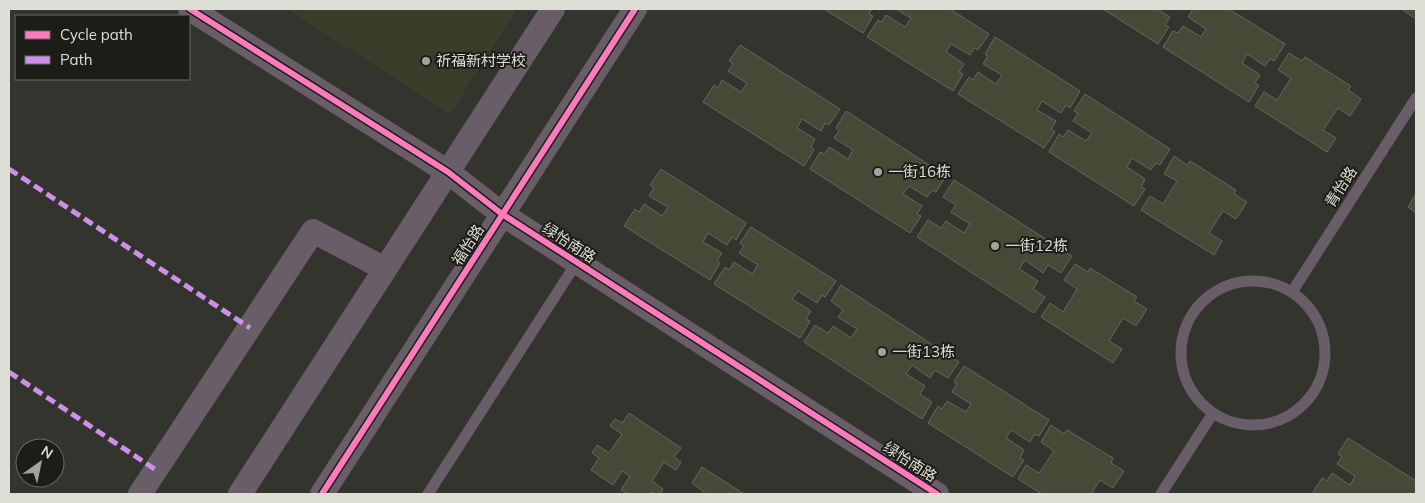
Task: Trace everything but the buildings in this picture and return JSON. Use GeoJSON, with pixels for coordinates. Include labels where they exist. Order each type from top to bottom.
{"type":"FeatureCollection","features":[{"type":"Feature","properties":{"kind":"street","name":"绿怡南路"},"geometry":{"type":"LineString","coordinates":[[190,9],[448,172],[502,214],[937,494]]}},
{"type":"Feature","properties":{"kind":"street"},"geometry":{"type":"LineString","coordinates":[[240,494],[553,9]]}},
{"type":"Feature","properties":{"kind":"street","name":"福怡路"},"geometry":{"type":"LineString","coordinates":[[322,494],[635,9]]}},
{"type":"Feature","properties":{"kind":"street"},"geometry":{"type":"LineString","coordinates":[[140,494],[313,231],[385,269]]}},
{"type":"Feature","properties":{"kind":"lane","name":"青怡路"},"geometry":{"type":"LineString","coordinates":[[1292,292],[1416,98]]}},
{"type":"Feature","properties":{"kind":"lane"},"geometry":{"type":"LineString","coordinates":[[428,494],[577,262]]}},
{"type":"Feature","properties":{"kind":"lane"},"geometry":{"type":"LineString","coordinates":[[1242,281],[1276,284],[1292,292],[1305,303],[1316,317],[1322,333],[1325,350],[1323,368],[1318,384],[1308,399],[1296,411],[1264,424],[1246,425],[1229,421],[1213,413],[1200,402],[1190,388],[1183,372],[1180,355],[1187,321],[1197,306],[1210,294],[1224,286],[1242,281]]}},
{"type":"Feature","properties":{"kind":"lane"},"geometry":{"type":"LineString","coordinates":[[1161,494],[1213,413]]}},
{"type":"Feature","properties":{"kind":"shaded area","name":"祈福新村学校"},"geometry":{"type":"Polygon","coordinates":[[[287,9],[517,9],[450,114],[287,9]]]}},
{"type":"Feature","properties":{"kind":"marked path"},"geometry":{"type":"LineString","coordinates":[[9,169],[250,328]]}},
{"type":"Feature","properties":{"kind":"marked path"},"geometry":{"type":"LineString","coordinates":[[9,372],[156,470]]}},
{"type":"Feature","properties":{"kind":"cycle path"},"geometry":{"type":"LineString","coordinates":[[190,9],[448,172],[502,214],[937,494]]}},
{"type":"Feature","properties":{"kind":"cycle path"},"geometry":{"type":"LineString","coordinates":[[322,494],[635,9]]}},
{"type":"Feature","properties":{"kind":"place","name":"祈福新村学校"},"geometry":{"type":"Point","coordinates":[426,61]}},
{"type":"Feature","properties":{"kind":"place","name":"一街16栋"},"geometry":{"type":"Point","coordinates":[878,172]}},
{"type":"Feature","properties":{"kind":"place","name":"一街12栋"},"geometry":{"type":"Point","coordinates":[995,246]}},
{"type":"Feature","properties":{"kind":"place","name":"一街13栋"},"geometry":{"type":"Point","coordinates":[882,352]}}]}
